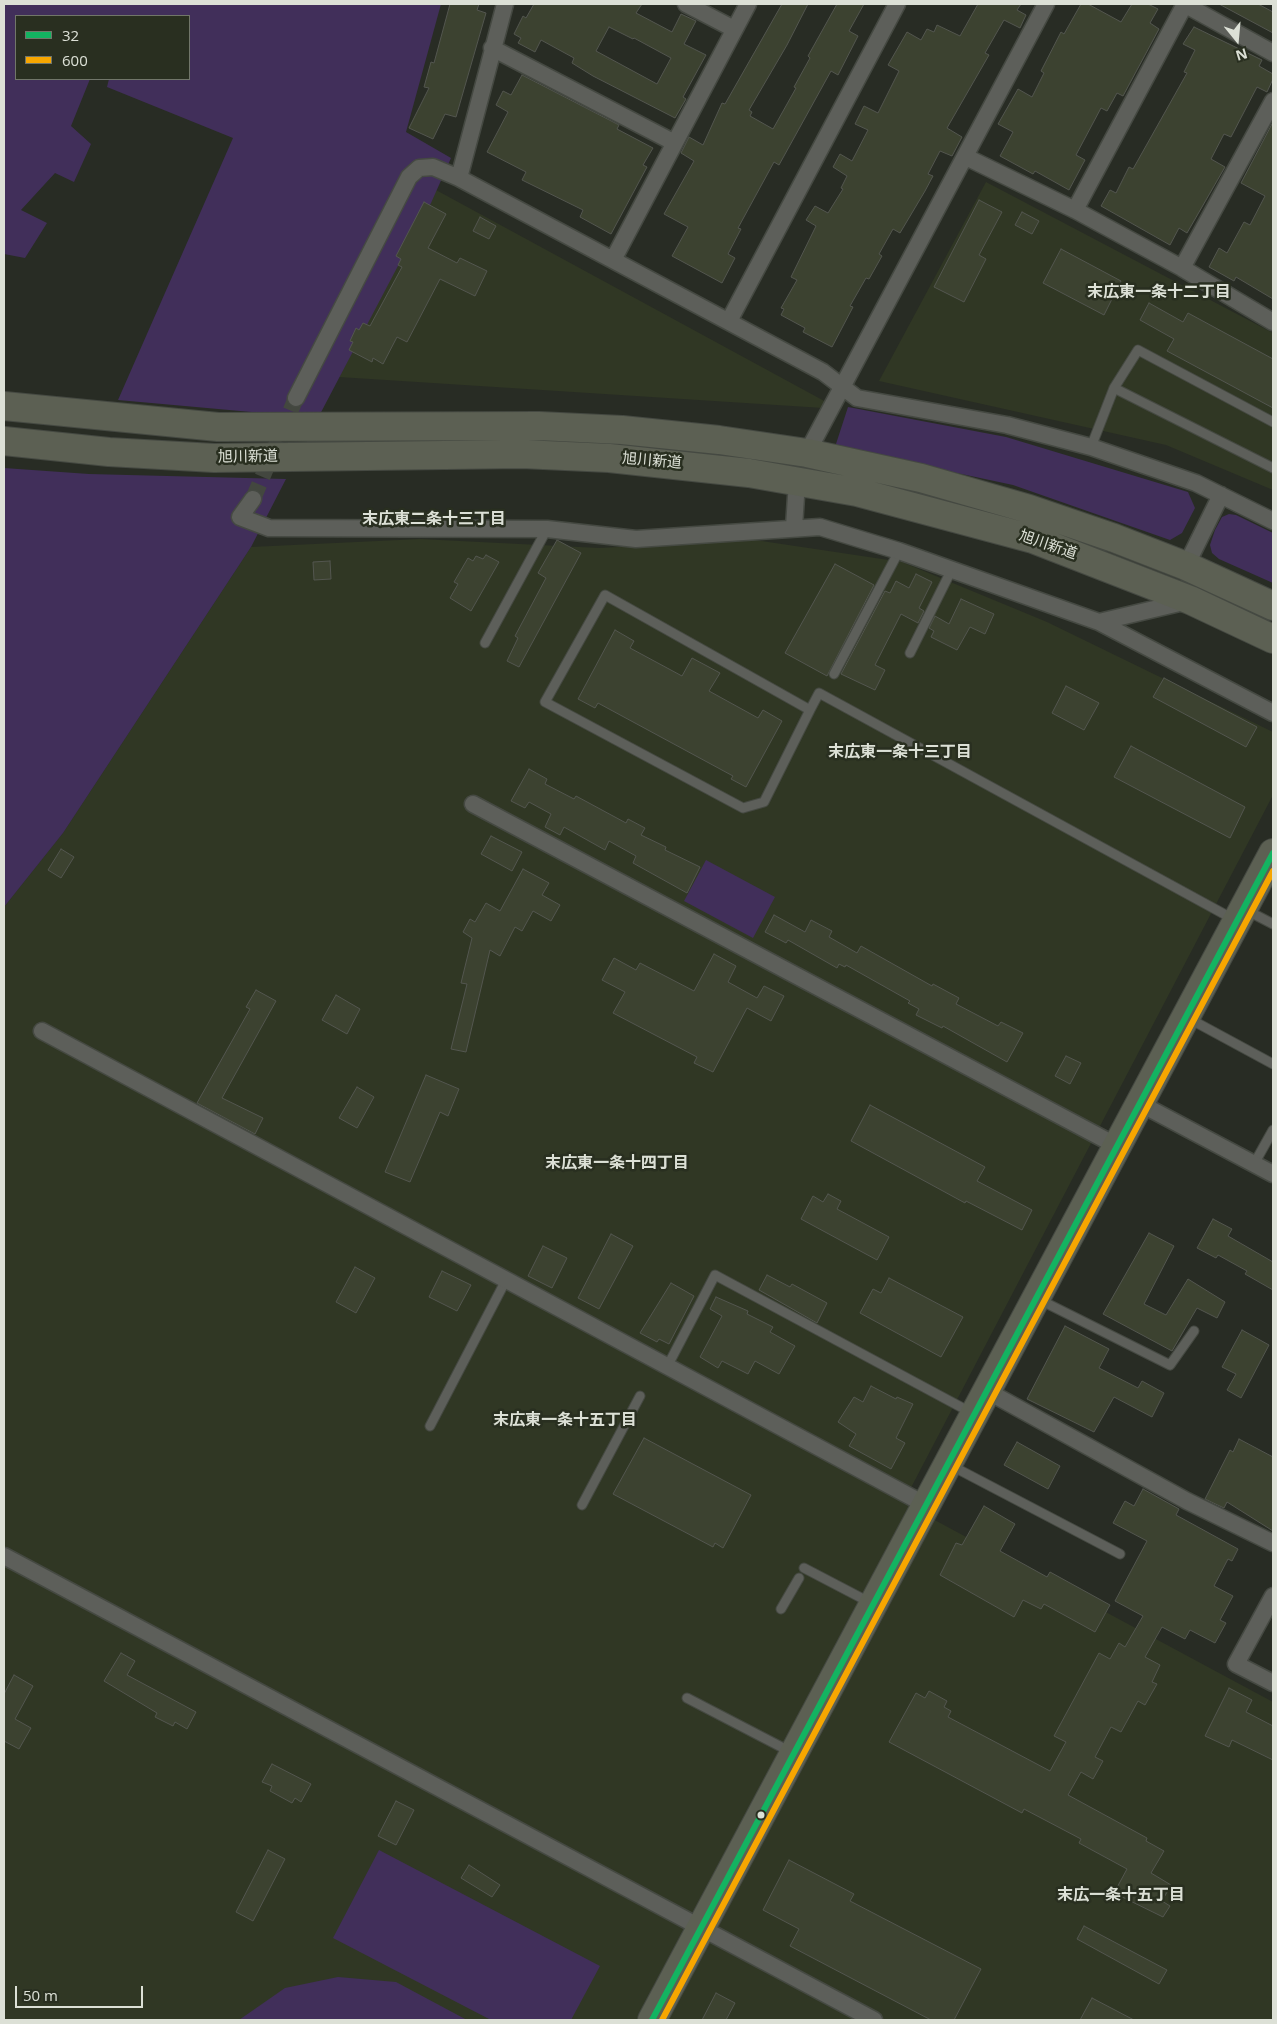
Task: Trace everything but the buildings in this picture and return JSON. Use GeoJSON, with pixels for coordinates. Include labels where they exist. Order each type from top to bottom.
{"type":"FeatureCollection","features":[{"type":"Feature","properties":{"kind":"highway","name":"旭川新道"},"geometry":{"type":"LineString","coordinates":[[4,406],[198,426],[548,426],[622,430],[709,439],[807,453],[921,478],[1030,509],[1114,538],[1186,566],[1273,606]]}},
{"type":"Feature","properties":{"kind":"highway","name":"旭川新道"},"geometry":{"type":"LineString","coordinates":[[4,441],[109,452],[214,458],[541,454],[686,464],[797,481],[917,506],[1033,539],[1190,600],[1273,639]]}},
{"type":"Feature","properties":{"kind":"highway"},"geometry":{"type":"LineString","coordinates":[[652,2020],[1273,853]]}},
{"type":"Feature","properties":{"kind":"street"},"geometry":{"type":"LineString","coordinates":[[459,178],[505,4]]}},
{"type":"Feature","properties":{"kind":"street"},"geometry":{"type":"LineString","coordinates":[[686,4],[734,29]]}},
{"type":"Feature","properties":{"kind":"street"},"geometry":{"type":"LineString","coordinates":[[613,260],[673,142],[748,4]]}},
{"type":"Feature","properties":{"kind":"street"},"geometry":{"type":"LineString","coordinates":[[728,321],[897,4]]}},
{"type":"Feature","properties":{"kind":"street"},"geometry":{"type":"LineString","coordinates":[[807,453],[1046,4]]}},
{"type":"Feature","properties":{"kind":"street"},"geometry":{"type":"LineString","coordinates":[[1075,210],[1185,4],[1273,53]]}},
{"type":"Feature","properties":{"kind":"street"},"geometry":{"type":"LineString","coordinates":[[492,48],[673,142]]}},
{"type":"Feature","properties":{"kind":"street"},"geometry":{"type":"LineString","coordinates":[[1182,268],[1273,101]]}},
{"type":"Feature","properties":{"kind":"street"},"geometry":{"type":"LineString","coordinates":[[966,157],[1075,210],[1182,268],[1273,322]]}},
{"type":"Feature","properties":{"kind":"street"},"geometry":{"type":"LineString","coordinates":[[296,398],[408,177],[419,168],[433,167],[459,178],[823,372],[857,398],[1007,425],[1091,447],[1196,483],[1273,521]]}},
{"type":"Feature","properties":{"kind":"street"},"geometry":{"type":"LineString","coordinates":[[794,527],[797,481]]}},
{"type":"Feature","properties":{"kind":"street"},"geometry":{"type":"LineString","coordinates":[[1186,566],[1221,495]]}},
{"type":"Feature","properties":{"kind":"street"},"geometry":{"type":"LineString","coordinates":[[253,499],[240,517],[269,528],[547,529],[636,539],[794,527],[820,527],[899,550],[1099,622],[1273,713]]}},
{"type":"Feature","properties":{"kind":"street"},"geometry":{"type":"LineString","coordinates":[[1099,622],[1190,600]]}},
{"type":"Feature","properties":{"kind":"street"},"geometry":{"type":"LineString","coordinates":[[473,804],[1117,1146]]}},
{"type":"Feature","properties":{"kind":"street"},"geometry":{"type":"LineString","coordinates":[[42,1031],[926,1506]]}},
{"type":"Feature","properties":{"kind":"street"},"geometry":{"type":"LineString","coordinates":[[1140,1103],[1273,1174]]}},
{"type":"Feature","properties":{"kind":"street"},"geometry":{"type":"LineString","coordinates":[[981,1402],[1273,1543]]}},
{"type":"Feature","properties":{"kind":"street"},"geometry":{"type":"LineString","coordinates":[[4,1556],[874,2020]]}},
{"type":"Feature","properties":{"kind":"street"},"geometry":{"type":"LineString","coordinates":[[1273,1596],[1236,1664],[1273,1683]]}},
{"type":"Feature","properties":{"kind":"lane"},"geometry":{"type":"LineString","coordinates":[[1091,447],[1114,388],[1138,350],[1273,422]]}},
{"type":"Feature","properties":{"kind":"lane"},"geometry":{"type":"LineString","coordinates":[[1114,388],[1273,468]]}},
{"type":"Feature","properties":{"kind":"lane"},"geometry":{"type":"LineString","coordinates":[[485,643],[547,529]]}},
{"type":"Feature","properties":{"kind":"lane"},"geometry":{"type":"LineString","coordinates":[[834,674],[899,550]]}},
{"type":"Feature","properties":{"kind":"lane"},"geometry":{"type":"LineString","coordinates":[[910,653],[952,569]]}},
{"type":"Feature","properties":{"kind":"lane"},"geometry":{"type":"LineString","coordinates":[[810,710],[605,595],[545,702],[743,808],[764,802],[810,710],[818,693],[1241,915],[1273,924]]}},
{"type":"Feature","properties":{"kind":"lane"},"geometry":{"type":"LineString","coordinates":[[1186,1017],[1273,1064]]}},
{"type":"Feature","properties":{"kind":"lane"},"geometry":{"type":"LineString","coordinates":[[1254,1164],[1273,1130]]}},
{"type":"Feature","properties":{"kind":"lane"},"geometry":{"type":"LineString","coordinates":[[667,1367],[715,1275],[981,1402]]}},
{"type":"Feature","properties":{"kind":"lane"},"geometry":{"type":"LineString","coordinates":[[430,1426],[506,1280]]}},
{"type":"Feature","properties":{"kind":"lane"},"geometry":{"type":"LineString","coordinates":[[1036,1298],[1170,1365],[1194,1331]]}},
{"type":"Feature","properties":{"kind":"lane"},"geometry":{"type":"LineString","coordinates":[[582,1505],[640,1396]]}},
{"type":"Feature","properties":{"kind":"lane"},"geometry":{"type":"LineString","coordinates":[[948,1464],[1120,1554]]}},
{"type":"Feature","properties":{"kind":"lane"},"geometry":{"type":"LineString","coordinates":[[804,1568],[873,1604]]}},
{"type":"Feature","properties":{"kind":"lane"},"geometry":{"type":"LineString","coordinates":[[781,1609],[798,1578]]}},
{"type":"Feature","properties":{"kind":"lane"},"geometry":{"type":"LineString","coordinates":[[687,1698],[794,1754]]}},
{"type":"Feature","properties":{"kind":"shaded area"},"geometry":{"type":"Polygon","coordinates":[[[4,4],[441,4],[406,132],[451,158],[431,203],[318,418],[118,400],[233,138],[107,87],[109,80],[190,80],[190,15],[15,15],[15,80],[90,80],[71,126],[91,144],[74,182],[55,173],[21,210],[47,223],[25,258],[4,254],[4,4]]]}},
{"type":"Feature","properties":{"kind":"shaded area"},"geometry":{"type":"Polygon","coordinates":[[[986,182],[1273,333],[1273,490],[1166,445],[879,381],[986,182]]]}},
{"type":"Feature","properties":{"kind":"shaded area"},"geometry":{"type":"Polygon","coordinates":[[[436,190],[839,409],[339,377],[436,190]]]}},
{"type":"Feature","properties":{"kind":"shaded area"},"geometry":{"type":"Polygon","coordinates":[[[848,407],[1006,437],[1188,492],[1195,508],[1182,533],[1170,540],[1013,485],[835,447],[848,407]]]}},
{"type":"Feature","properties":{"kind":"shaded area"},"geometry":{"type":"Polygon","coordinates":[[[4,468],[89,474],[286,479],[251,547],[63,833],[4,907],[4,468]]]}},
{"type":"Feature","properties":{"kind":"shaded area"},"geometry":{"type":"Polygon","coordinates":[[[1229,514],[1236,515],[1273,533],[1273,583],[1219,559],[1212,553],[1210,545],[1215,530],[1222,517],[1229,514]]]}},
{"type":"Feature","properties":{"kind":"shaded area"},"geometry":{"type":"Polygon","coordinates":[[[420,539],[599,548],[755,540],[902,562],[1047,622],[1273,732],[1273,795],[903,1503],[1273,1702],[1273,2020],[4,2020],[4,907],[63,833],[251,547],[420,539]]]}},
{"type":"Feature","properties":{"kind":"shaded area"},"geometry":{"type":"Polygon","coordinates":[[[706,860],[775,897],[753,938],[684,901],[706,860]]]}},
{"type":"Feature","properties":{"kind":"shaded area"},"geometry":{"type":"Polygon","coordinates":[[[379,1850],[600,1966],[571,2020],[491,2020],[333,1938],[379,1850]]]}},
{"type":"Feature","properties":{"kind":"shaded area"},"geometry":{"type":"Polygon","coordinates":[[[338,1977],[396,1982],[467,2020],[239,2020],[285,1988],[338,1977]]]}},
{"type":"Feature","properties":{"kind":"tunnel"},"geometry":{"type":"LineString","coordinates":[[253,499],[296,398]]}},
{"type":"Feature","properties":{"kind":"transit line","name":"32"},"geometry":{"type":"LineString","coordinates":[[652,2020],[1273,853]]}},
{"type":"Feature","properties":{"kind":"transit line","name":"600"},"geometry":{"type":"LineString","coordinates":[[662,2020],[1273,871]]}},
{"type":"Feature","properties":{"kind":"district","name":"末広東一条十二丁目"},"geometry":{"type":"Point","coordinates":[1159,292]}},
{"type":"Feature","properties":{"kind":"district","name":"末広東二条十三丁目"},"geometry":{"type":"Point","coordinates":[434,519]}},
{"type":"Feature","properties":{"kind":"district","name":"末広東一条十三丁目"},"geometry":{"type":"Point","coordinates":[900,752]}},
{"type":"Feature","properties":{"kind":"district","name":"末広東一条十四丁目"},"geometry":{"type":"Point","coordinates":[617,1163]}},
{"type":"Feature","properties":{"kind":"district","name":"末広東一条十五丁目"},"geometry":{"type":"Point","coordinates":[565,1420]}},
{"type":"Feature","properties":{"kind":"district","name":"末広一条十五丁目"},"geometry":{"type":"Point","coordinates":[1121,1895]}}]}
